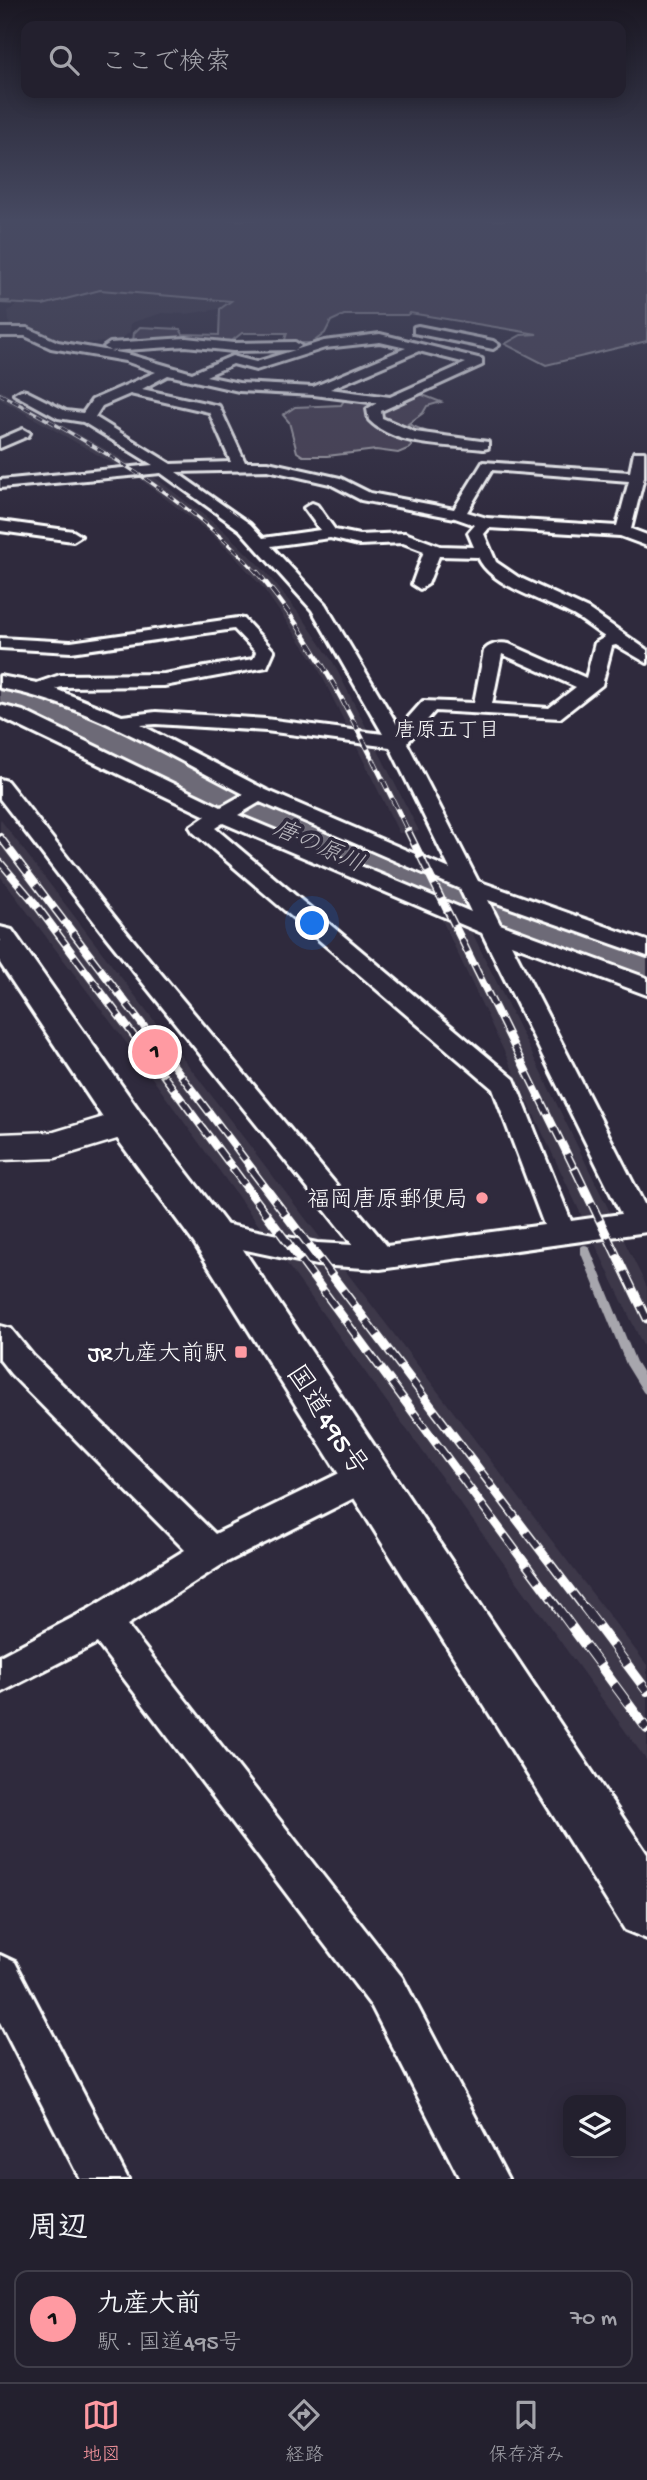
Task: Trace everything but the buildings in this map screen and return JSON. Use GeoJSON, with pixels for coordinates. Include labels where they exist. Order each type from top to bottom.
{"type":"FeatureCollection","features":[{"type":"Feature","properties":{"kind":"highway","name":"国道495号"},"geometry":{"type":"LineString","coordinates":[[0,937],[127,1123],[209,1232],[647,1909]]}},
{"type":"Feature","properties":{"kind":"street"},"geometry":{"type":"LineString","coordinates":[[76,349],[186,342],[233,347],[324,345],[380,338],[402,329],[493,345]]}},
{"type":"Feature","properties":{"kind":"street"},"geometry":{"type":"LineString","coordinates":[[0,332],[27,332],[55,345],[127,358],[166,371],[239,387],[314,391],[388,400]]}},
{"type":"Feature","properties":{"kind":"street"},"geometry":{"type":"LineString","coordinates":[[380,338],[478,362],[388,400],[374,409],[376,420],[388,429],[484,445]]}},
{"type":"Feature","properties":{"kind":"street"},"geometry":{"type":"LineString","coordinates":[[193,377],[232,360],[256,366],[324,345]]}},
{"type":"Feature","properties":{"kind":"street"},"geometry":{"type":"LineString","coordinates":[[314,391],[418,347]]}},
{"type":"Feature","properties":{"kind":"street"},"geometry":{"type":"LineString","coordinates":[[87,418],[97,403],[166,371]]}},
{"type":"Feature","properties":{"kind":"street"},"geometry":{"type":"LineString","coordinates":[[130,390],[214,409],[239,465]]}},
{"type":"Feature","properties":{"kind":"street"},"geometry":{"type":"LineString","coordinates":[[21,394],[63,415],[87,418],[168,468]]}},
{"type":"Feature","properties":{"kind":"street"},"geometry":{"type":"LineString","coordinates":[[0,444],[23,433]]}},
{"type":"Feature","properties":{"kind":"street"},"geometry":{"type":"LineString","coordinates":[[622,531],[637,477],[639,455]]}},
{"type":"Feature","properties":{"kind":"street"},"geometry":{"type":"LineString","coordinates":[[458,514],[488,465],[637,477]]}},
{"type":"Feature","properties":{"kind":"street"},"geometry":{"type":"LineString","coordinates":[[0,484],[18,480],[168,468],[268,466],[335,481],[366,497],[458,514],[485,523],[622,531],[647,541]]}},
{"type":"Feature","properties":{"kind":"street"},"geometry":{"type":"LineString","coordinates":[[168,468],[167,473],[245,527],[319,608],[397,742],[463,876],[491,925],[497,943],[643,1221],[380,1258],[317,1254],[209,1232]]}},
{"type":"Feature","properties":{"kind":"street"},"geometry":{"type":"LineString","coordinates":[[0,474],[18,480]]}},
{"type":"Feature","properties":{"kind":"street"},"geometry":{"type":"LineString","coordinates":[[312,508],[330,533]]}},
{"type":"Feature","properties":{"kind":"street"},"geometry":{"type":"LineString","coordinates":[[485,523],[476,533],[489,564],[512,581],[582,613],[620,637],[647,659]]}},
{"type":"Feature","properties":{"kind":"street"},"geometry":{"type":"LineString","coordinates":[[0,526],[73,536]]}},
{"type":"Feature","properties":{"kind":"street"},"geometry":{"type":"LineString","coordinates":[[260,543],[330,533],[359,540],[405,538],[433,549],[483,552]]}},
{"type":"Feature","properties":{"kind":"street"},"geometry":{"type":"LineString","coordinates":[[421,584],[433,549]]}},
{"type":"Feature","properties":{"kind":"street"},"geometry":{"type":"LineString","coordinates":[[0,643],[71,647],[238,623],[265,651],[261,663],[164,680],[60,681],[38,689]]}},
{"type":"Feature","properties":{"kind":"street"},"geometry":{"type":"LineString","coordinates":[[397,742],[430,705],[553,714],[595,681],[604,643],[620,637]]}},
{"type":"Feature","properties":{"kind":"street"},"geometry":{"type":"LineString","coordinates":[[482,709],[493,651],[503,648],[589,686]]}},
{"type":"Feature","properties":{"kind":"street"},"geometry":{"type":"LineString","coordinates":[[0,682],[38,689],[120,722],[256,796],[473,890],[647,949]]}},
{"type":"Feature","properties":{"kind":"street"},"geometry":{"type":"LineString","coordinates":[[0,711],[16,715],[225,813],[491,925],[647,987]]}},
{"type":"Feature","properties":{"kind":"street"},"geometry":{"type":"LineString","coordinates":[[120,722],[156,718],[266,725],[397,742]]}},
{"type":"Feature","properties":{"kind":"street"},"geometry":{"type":"LineString","coordinates":[[0,785],[115,933],[380,1258]]}},
{"type":"Feature","properties":{"kind":"street"},"geometry":{"type":"LineString","coordinates":[[256,796],[201,827],[505,1085],[561,1232]]}},
{"type":"Feature","properties":{"kind":"street"},"geometry":{"type":"LineString","coordinates":[[0,1147],[54,1145],[127,1123]]}},
{"type":"Feature","properties":{"kind":"street"},"geometry":{"type":"LineString","coordinates":[[0,1338],[22,1365],[211,1553]]}},
{"type":"Feature","properties":{"kind":"street"},"geometry":{"type":"LineString","coordinates":[[0,1675],[102,1621],[211,1553],[366,1476]]}},
{"type":"Feature","properties":{"kind":"street"},"geometry":{"type":"LineString","coordinates":[[102,1621],[387,1992],[485,2179]]}},
{"type":"Feature","properties":{"kind":"street"},"geometry":{"type":"LineString","coordinates":[[0,1978],[105,2179]]}},
{"type":"Feature","properties":{"kind":"shaded area"},"geometry":{"type":"Polygon","coordinates":[[[9,322],[135,322],[131,323],[130,332],[118,342],[79,343],[56,340],[33,329],[10,329],[9,322]]]}},
{"type":"Feature","properties":{"kind":"shaded area"},"geometry":{"type":"Polygon","coordinates":[[[220,322],[331,322],[325,333],[312,343],[284,343],[287,333],[242,333],[229,343],[133,341],[134,333],[140,327],[180,329],[183,334],[219,335],[220,322]]]}},
{"type":"Feature","properties":{"kind":"shaded area"},"geometry":{"type":"Polygon","coordinates":[[[463,322],[647,322],[647,341],[546,365],[505,344],[521,335],[537,334],[463,322]]]}},
{"type":"Feature","properties":{"kind":"shaded area"},"geometry":{"type":"Polygon","coordinates":[[[0,390],[153,476],[223,530],[265,571],[305,621],[333,662],[419,831],[399,833],[316,664],[263,588],[235,557],[210,533],[140,479],[0,399],[0,390]]]}},
{"type":"Feature","properties":{"kind":"shaded area"},"geometry":{"type":"Polygon","coordinates":[[[420,394],[441,402],[427,406],[423,413],[408,424],[425,431],[414,440],[410,448],[398,453],[376,450],[303,456],[297,452],[289,422],[283,415],[295,407],[341,405],[345,399],[392,400],[420,394]]]}},
{"type":"Feature","properties":{"kind":"shaded area"},"geometry":{"type":"Polygon","coordinates":[[[0,819],[647,1665],[647,1761],[128,1045],[0,876],[0,819]]]}},
{"type":"Feature","properties":{"kind":"shaded area"},"geometry":{"type":"Polygon","coordinates":[[[463,914],[647,1287],[647,1354],[440,916],[463,914]]]}},
{"type":"Feature","properties":{"kind":"waterway","name":"唐の原川"},"geometry":{"type":"LineString","coordinates":[[0,699],[37,703],[142,754],[271,824],[413,887],[647,974]]}},
{"type":"Feature","properties":{"kind":"waterway"},"geometry":{"type":"LineString","coordinates":[[585,1250],[631,1363],[647,1389]]}},
{"type":"Feature","properties":{"kind":"railway"},"geometry":{"type":"LineString","coordinates":[[0,394],[137,473],[200,520],[258,574]]}},
{"type":"Feature","properties":{"kind":"railway"},"geometry":{"type":"LineString","coordinates":[[257,572],[281,602],[322,665],[359,731],[409,833]]}},
{"type":"Feature","properties":{"kind":"railway"},"geometry":{"type":"LineString","coordinates":[[408,831],[575,1170]]}},
{"type":"Feature","properties":{"kind":"railway"},"geometry":{"type":"LineString","coordinates":[[0,837],[253,1170]]}},
{"type":"Feature","properties":{"kind":"railway"},"geometry":{"type":"LineString","coordinates":[[0,862],[34,902],[234,1170]]}},
{"type":"Feature","properties":{"kind":"railway"},"geometry":{"type":"LineString","coordinates":[[233,1169],[559,1609]]}},
{"type":"Feature","properties":{"kind":"railway"},"geometry":{"type":"LineString","coordinates":[[251,1169],[585,1609]]}},
{"type":"Feature","properties":{"kind":"railway"},"geometry":{"type":"LineString","coordinates":[[575,1169],[647,1319]]}},
{"type":"Feature","properties":{"kind":"railway"},"geometry":{"type":"LineString","coordinates":[[557,1607],[647,1729]]}},
{"type":"Feature","properties":{"kind":"railway"},"geometry":{"type":"LineString","coordinates":[[584,1607],[647,1691]]}},
{"type":"Feature","properties":{"kind":"place","name":"九産大前"},"geometry":{"type":"Point","coordinates":[155,1052]}},
{"type":"Feature","properties":{"kind":"place","name":"福岡唐原郵便局"},"geometry":{"type":"Point","coordinates":[482,1198]}},
{"type":"Feature","properties":{"kind":"place","name":"JR九産大前駅"},"geometry":{"type":"Point","coordinates":[241,1352]}},
{"type":"Feature","properties":{"kind":"district","name":"唐原五丁目"},"geometry":{"type":"Point","coordinates":[447,729]}}]}
